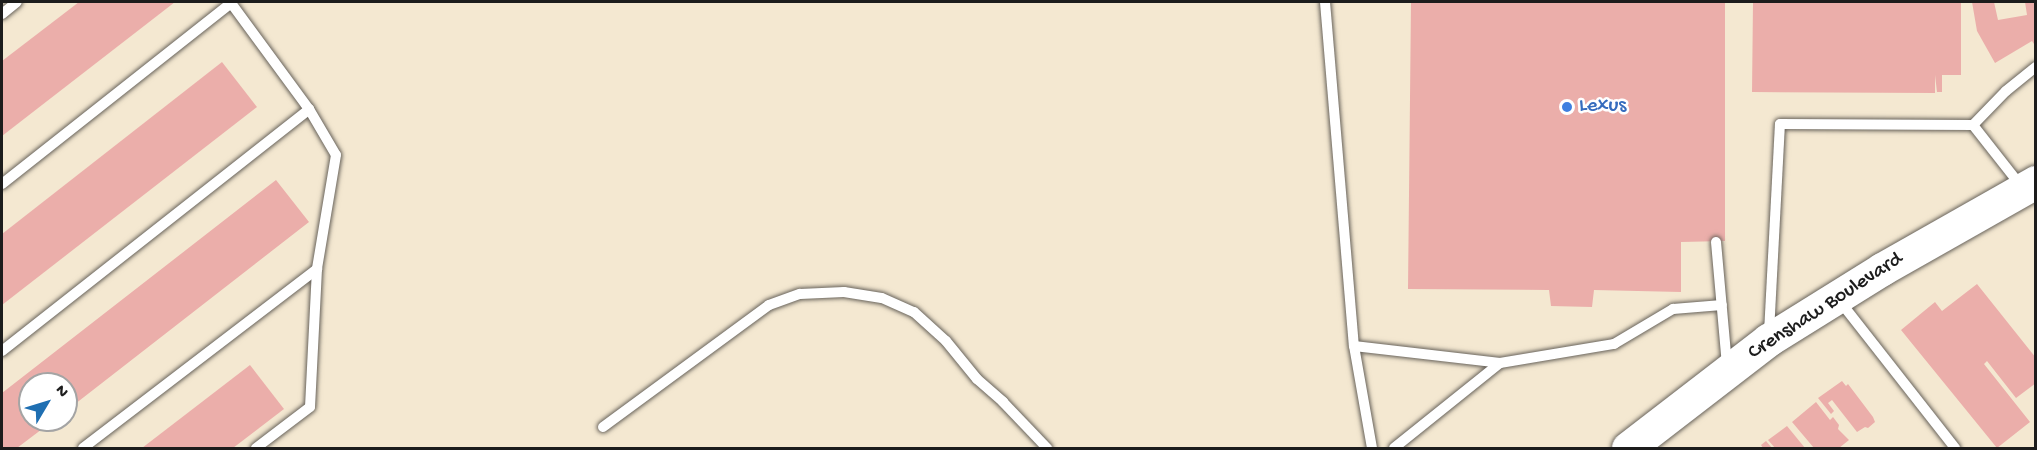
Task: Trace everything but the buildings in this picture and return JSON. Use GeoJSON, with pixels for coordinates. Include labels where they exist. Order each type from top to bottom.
{"type":"FeatureCollection","features":[{"type":"Feature","properties":{"kind":"main road","name":"Crenshaw Boulevard"},"geometry":{"type":"LineString","coordinates":[[1628,448],[1768,340],[1837,297],[2030,185]]}},
{"type":"Feature","properties":{"kind":"lane"},"geometry":{"type":"LineString","coordinates":[[2,14],[17,2]]}},
{"type":"Feature","properties":{"kind":"lane"},"geometry":{"type":"LineString","coordinates":[[2,184],[231,2],[309,109],[336,155],[317,269],[310,406],[256,448]]}},
{"type":"Feature","properties":{"kind":"lane"},"geometry":{"type":"LineString","coordinates":[[1325,2],[1354,346],[1372,448]]}},
{"type":"Feature","properties":{"kind":"lane"},"geometry":{"type":"LineString","coordinates":[[1973,125],[2006,90],[2036,67]]}},
{"type":"Feature","properties":{"kind":"lane"},"geometry":{"type":"LineString","coordinates":[[2,351],[309,109]]}},
{"type":"Feature","properties":{"kind":"lane"},"geometry":{"type":"LineString","coordinates":[[1768,340],[1780,124],[1973,125],[2030,185]]}},
{"type":"Feature","properties":{"kind":"lane"},"geometry":{"type":"LineString","coordinates":[[1716,242],[1728,371]]}},
{"type":"Feature","properties":{"kind":"lane"},"geometry":{"type":"LineString","coordinates":[[83,448],[317,269]]}},
{"type":"Feature","properties":{"kind":"lane"},"geometry":{"type":"LineString","coordinates":[[603,427],[769,305],[800,294],[844,292],[882,298],[914,312],[946,341],[976,379],[1004,402],[1047,448]]}},
{"type":"Feature","properties":{"kind":"lane"},"geometry":{"type":"LineString","coordinates":[[1837,297],[1954,448]]}},
{"type":"Feature","properties":{"kind":"lane"},"geometry":{"type":"LineString","coordinates":[[1354,346],[1500,363],[1614,344],[1673,309],[1722,304]]}},
{"type":"Feature","properties":{"kind":"lane"},"geometry":{"type":"LineString","coordinates":[[1394,448],[1500,363]]}},
{"type":"Feature","properties":{"kind":"place","name":"Lexus"},"geometry":{"type":"Point","coordinates":[1567,107]}}]}
